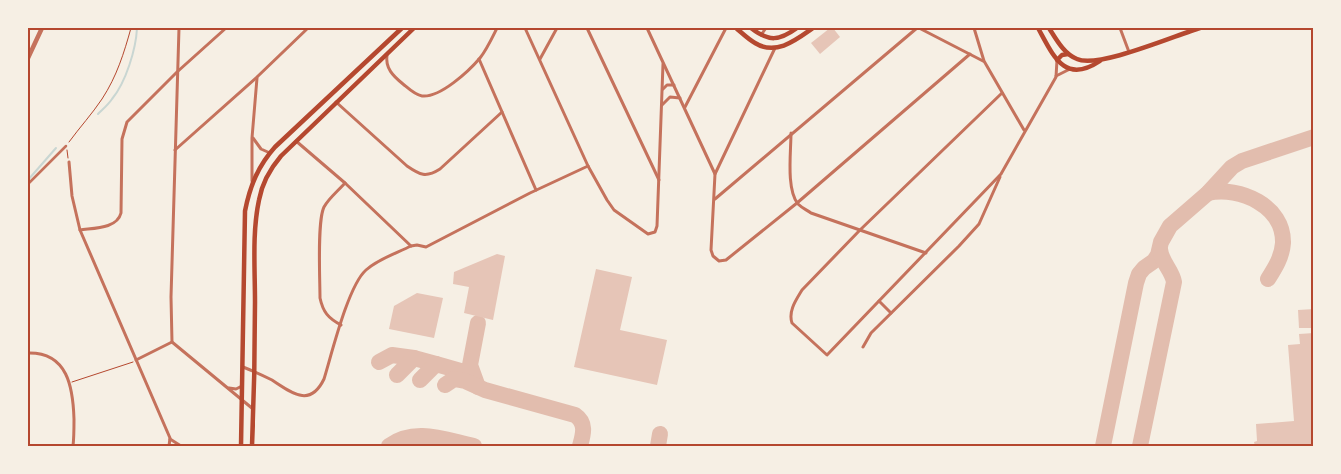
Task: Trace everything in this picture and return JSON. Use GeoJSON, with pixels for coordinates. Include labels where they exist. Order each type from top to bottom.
{"type":"FeatureCollection","features":[{"type":"Feature","properties":{"kind":"main road"},"geometry":{"type":"LineString","coordinates":[[242,446],[245,211],[252,182],[270,153],[402,28]]}},
{"type":"Feature","properties":{"kind":"main road"},"geometry":{"type":"LineString","coordinates":[[252,446],[255,371],[255,226],[259,198],[270,169],[296,140],[414,28]]}},
{"type":"Feature","properties":{"kind":"main road"},"geometry":{"type":"LineString","coordinates":[[736,28],[754,43],[767,48],[774,48],[797,40],[813,28]]}},
{"type":"Feature","properties":{"kind":"main road"},"geometry":{"type":"LineString","coordinates":[[751,28],[768,38],[778,38],[798,28]]}},
{"type":"Feature","properties":{"kind":"main road"},"geometry":{"type":"LineString","coordinates":[[1038,28],[1057,60],[1070,69],[1086,70],[1102,60]]}},
{"type":"Feature","properties":{"kind":"main road"},"geometry":{"type":"LineString","coordinates":[[1049,28],[1068,54],[1080,61],[1102,60],[1200,28]]}},
{"type":"Feature","properties":{"kind":"main road"},"geometry":{"type":"LineString","coordinates":[[1057,60],[1062,55],[1068,54]]}},
{"type":"Feature","properties":{"kind":"main road"},"geometry":{"type":"LineString","coordinates":[[1070,69],[1077,66],[1080,61]]}},
{"type":"Feature","properties":{"kind":"street"},"geometry":{"type":"LineString","coordinates":[[28,58],[42,28]]}},
{"type":"Feature","properties":{"kind":"street"},"geometry":{"type":"LineString","coordinates":[[179,28],[171,297],[172,342],[253,409]]}},
{"type":"Feature","properties":{"kind":"street"},"geometry":{"type":"LineString","coordinates":[[80,230],[112,224],[118,220],[121,213],[122,139],[124,128],[136,111],[226,28]]}},
{"type":"Feature","properties":{"kind":"street"},"geometry":{"type":"LineString","coordinates":[[175,150],[257,77],[308,28]]}},
{"type":"Feature","properties":{"kind":"street"},"geometry":{"type":"LineString","coordinates":[[387,55],[387,66],[396,78],[414,93],[423,96],[432,95],[445,89],[479,59],[497,28]]}},
{"type":"Feature","properties":{"kind":"street"},"geometry":{"type":"LineString","coordinates":[[525,28],[588,166],[607,200],[614,210],[648,234],[655,232],[657,226],[664,64]]}},
{"type":"Feature","properties":{"kind":"street"},"geometry":{"type":"LineString","coordinates":[[540,59],[558,28]]}},
{"type":"Feature","properties":{"kind":"street"},"geometry":{"type":"LineString","coordinates":[[587,28],[659,181]]}},
{"type":"Feature","properties":{"kind":"street"},"geometry":{"type":"LineString","coordinates":[[647,28],[715,174]]}},
{"type":"Feature","properties":{"kind":"street"},"geometry":{"type":"LineString","coordinates":[[684,108],[726,28]]}},
{"type":"Feature","properties":{"kind":"street"},"geometry":{"type":"LineString","coordinates":[[761,35],[766,28]]}},
{"type":"Feature","properties":{"kind":"street"},"geometry":{"type":"LineString","coordinates":[[715,199],[918,28],[984,61]]}},
{"type":"Feature","properties":{"kind":"street"},"geometry":{"type":"LineString","coordinates":[[974,28],[984,61],[1024,130]]}},
{"type":"Feature","properties":{"kind":"street"},"geometry":{"type":"LineString","coordinates":[[1120,28],[1129,52]]}},
{"type":"Feature","properties":{"kind":"street"},"geometry":{"type":"LineString","coordinates":[[774,48],[715,174],[711,250],[713,256],[719,261],[726,260],[797,203],[970,54]]}},
{"type":"Feature","properties":{"kind":"street"},"geometry":{"type":"LineString","coordinates":[[479,59],[536,190]]}},
{"type":"Feature","properties":{"kind":"street"},"geometry":{"type":"LineString","coordinates":[[863,347],[870,334],[979,224],[1001,174],[1024,130],[1056,77],[1057,60]]}},
{"type":"Feature","properties":{"kind":"street"},"geometry":{"type":"LineString","coordinates":[[1056,77],[1070,69]]}},
{"type":"Feature","properties":{"kind":"street"},"geometry":{"type":"LineString","coordinates":[[252,182],[252,138],[257,77]]}},
{"type":"Feature","properties":{"kind":"street"},"geometry":{"type":"LineString","coordinates":[[663,89],[667,85],[674,85]]}},
{"type":"Feature","properties":{"kind":"street"},"geometry":{"type":"LineString","coordinates":[[1001,174],[827,355],[795,327],[790,318],[795,300],[802,290],[860,230],[1002,93]]}},
{"type":"Feature","properties":{"kind":"street"},"geometry":{"type":"LineString","coordinates":[[662,106],[670,97],[680,98]]}},
{"type":"Feature","properties":{"kind":"street"},"geometry":{"type":"LineString","coordinates":[[336,101],[407,166],[425,175],[432,174],[440,169],[502,112]]}},
{"type":"Feature","properties":{"kind":"street"},"geometry":{"type":"LineString","coordinates":[[792,133],[791,183],[792,194],[797,203],[811,213],[926,253]]}},
{"type":"Feature","properties":{"kind":"street"},"geometry":{"type":"LineString","coordinates":[[252,138],[261,149],[270,153]]}},
{"type":"Feature","properties":{"kind":"street"},"geometry":{"type":"LineString","coordinates":[[296,140],[345,183],[411,246]]}},
{"type":"Feature","properties":{"kind":"street"},"geometry":{"type":"LineString","coordinates":[[28,184],[66,146]]}},
{"type":"Feature","properties":{"kind":"street"},"geometry":{"type":"LineString","coordinates":[[69,162],[72,196],[80,230],[170,438],[181,446]]}},
{"type":"Feature","properties":{"kind":"street"},"geometry":{"type":"LineString","coordinates":[[243,367],[255,371],[296,395],[310,395],[320,386],[324,378],[347,305],[361,275],[376,262],[411,246],[426,247],[536,190],[588,166]]}},
{"type":"Feature","properties":{"kind":"street"},"geometry":{"type":"LineString","coordinates":[[341,325],[326,314],[320,298],[321,227],[325,205],[345,183]]}},
{"type":"Feature","properties":{"kind":"street"},"geometry":{"type":"LineString","coordinates":[[879,301],[891,313]]}},
{"type":"Feature","properties":{"kind":"street"},"geometry":{"type":"LineString","coordinates":[[136,360],[172,342]]}},
{"type":"Feature","properties":{"kind":"street"},"geometry":{"type":"LineString","coordinates":[[28,353],[39,354],[53,359],[65,372],[73,400],[73,446]]}},
{"type":"Feature","properties":{"kind":"street"},"geometry":{"type":"LineString","coordinates":[[226,387],[236,389],[242,386]]}},
{"type":"Feature","properties":{"kind":"street"},"geometry":{"type":"LineString","coordinates":[[169,446],[170,438]]}},
{"type":"Feature","properties":{"kind":"path"},"geometry":{"type":"LineString","coordinates":[[69,162],[66,146],[97,107],[116,74],[131,28]]}},
{"type":"Feature","properties":{"kind":"path"},"geometry":{"type":"LineString","coordinates":[[69,383],[136,360]]}},
{"type":"Feature","properties":{"kind":"building"},"geometry":{"type":"Polygon","coordinates":[[[830,28],[833,28],[840,37],[820,54],[811,43],[830,28]]]}},
{"type":"Feature","properties":{"kind":"building"},"geometry":{"type":"Polygon","coordinates":[[[497,254],[505,256],[493,320],[464,313],[469,287],[453,284],[454,272],[497,254]]]}},
{"type":"Feature","properties":{"kind":"building"},"geometry":{"type":"Polygon","coordinates":[[[596,269],[632,277],[620,330],[667,340],[657,385],[574,367],[596,269]]]}},
{"type":"Feature","properties":{"kind":"building"},"geometry":{"type":"Polygon","coordinates":[[[417,293],[443,298],[434,338],[389,329],[394,306],[417,293]]]}},
{"type":"Feature","properties":{"kind":"building"},"geometry":{"type":"Polygon","coordinates":[[[1314,309],[1314,328],[1299,328],[1298,310],[1314,309]]]}},
{"type":"Feature","properties":{"kind":"building"},"geometry":{"type":"Polygon","coordinates":[[[1314,333],[1314,398],[1311,398],[1312,406],[1314,406],[1314,446],[1255,446],[1254,442],[1257,441],[1256,424],[1294,421],[1288,345],[1300,344],[1299,334],[1314,333]]]}},
{"type":"Feature","properties":{"kind":"waterway"},"geometry":{"type":"LineString","coordinates":[[98,114],[109,103],[122,84],[132,55],[137,28]]}},
{"type":"Feature","properties":{"kind":"waterway"},"geometry":{"type":"LineString","coordinates":[[28,180],[56,148]]}},
{"type":"Feature","properties":{"kind":"taxiway"},"geometry":{"type":"LineString","coordinates":[[1103,446],[1136,283],[1139,274],[1158,255],[1161,242],[1170,226],[1208,193],[1232,167],[1242,161],[1314,137]]}},
{"type":"Feature","properties":{"kind":"taxiway"},"geometry":{"type":"LineString","coordinates":[[1208,193],[1233,193],[1246,196],[1268,209],[1276,219],[1281,230],[1283,243],[1278,262],[1268,279]]}},
{"type":"Feature","properties":{"kind":"taxiway"},"geometry":{"type":"LineString","coordinates":[[1140,446],[1174,282],[1162,258],[1160,249]]}},
{"type":"Feature","properties":{"kind":"taxiway"},"geometry":{"type":"LineString","coordinates":[[420,380],[436,364],[464,372],[478,387],[470,365],[478,323]]}},
{"type":"Feature","properties":{"kind":"taxiway"},"geometry":{"type":"LineString","coordinates":[[379,362],[392,355],[414,358]]}},
{"type":"Feature","properties":{"kind":"taxiway"},"geometry":{"type":"LineString","coordinates":[[397,375],[414,358],[436,364]]}},
{"type":"Feature","properties":{"kind":"taxiway"},"geometry":{"type":"LineString","coordinates":[[445,385],[454,379],[465,381],[485,390],[575,415],[583,425],[580,446]]}},
{"type":"Feature","properties":{"kind":"taxiway"},"geometry":{"type":"LineString","coordinates":[[658,446],[660,434]]}},
{"type":"Feature","properties":{"kind":"taxiway"},"geometry":{"type":"LineString","coordinates":[[389,446],[399,440],[420,436],[441,438],[474,446]]}}]}
